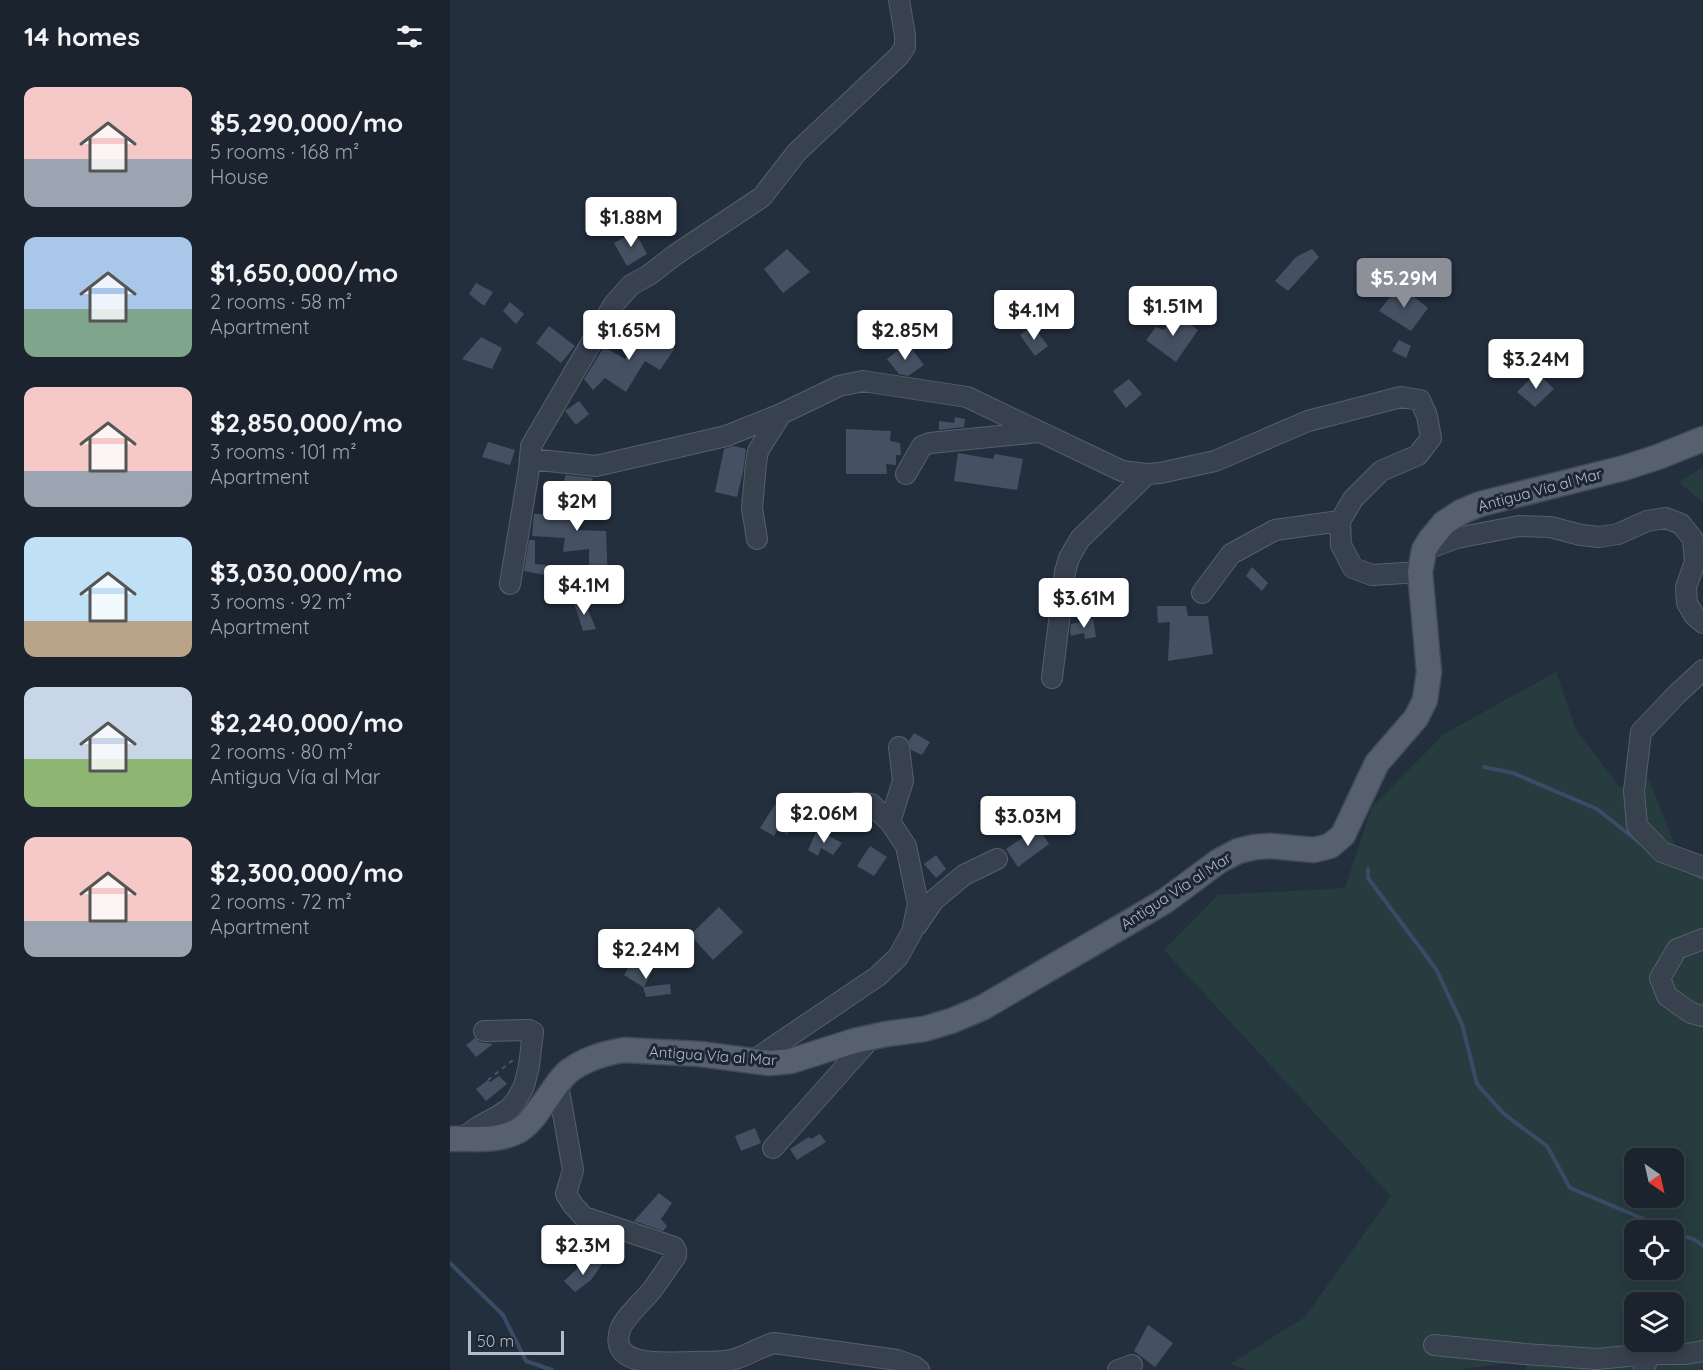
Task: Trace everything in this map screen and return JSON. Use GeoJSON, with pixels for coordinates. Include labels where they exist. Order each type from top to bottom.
{"type":"FeatureCollection","features":[{"type":"Feature","properties":{"kind":"main road","name":"Antigua Vía al Mar"},"geometry":{"type":"LineString","coordinates":[[455,1139],[484,1139],[505,1136],[519,1130],[535,1115],[568,1072],[598,1056],[624,1050],[700,1054],[769,1064],[791,1061],[854,1041],[951,1021],[982,1008],[1164,901],[1219,861],[1238,851],[1271,846],[1314,850],[1330,846],[1343,835],[1377,763],[1416,718],[1425,700],[1429,672],[1422,561],[1430,540],[1444,523],[1480,504],[1624,468],[1703,439]]}},
{"type":"Feature","properties":{"kind":"street"},"geometry":{"type":"LineString","coordinates":[[510,584],[531,446],[614,304],[631,285],[762,197],[797,152],[899,56],[905,47],[905,35],[899,0]]}},
{"type":"Feature","properties":{"kind":"street"},"geometry":{"type":"LineString","coordinates":[[530,459],[596,466],[726,436],[781,414],[839,386],[863,381],[967,397],[1122,471],[1147,474],[1215,461],[1308,421],[1401,397],[1420,400],[1427,416],[1431,438],[1418,455],[1381,471],[1353,499],[1340,521],[1341,545],[1353,568],[1372,575],[1422,561],[1457,538],[1519,526],[1550,527],[1599,537],[1618,534],[1647,521],[1666,518],[1681,524],[1693,539],[1695,562],[1686,587],[1687,603],[1694,615],[1703,623]]}},
{"type":"Feature","properties":{"kind":"street"},"geometry":{"type":"LineString","coordinates":[[757,539],[752,508],[758,451],[781,414]]}},
{"type":"Feature","properties":{"kind":"street"},"geometry":{"type":"LineString","coordinates":[[906,474],[922,446],[930,442],[1039,432]]}},
{"type":"Feature","properties":{"kind":"street"},"geometry":{"type":"LineString","coordinates":[[1052,678],[1065,572],[1069,558],[1080,538],[1147,474]]}},
{"type":"Feature","properties":{"kind":"street"},"geometry":{"type":"LineString","coordinates":[[1202,593],[1231,554],[1275,530],[1340,521]]}},
{"type":"Feature","properties":{"kind":"street"},"geometry":{"type":"LineString","coordinates":[[1703,670],[1641,732],[1634,791],[1636,826],[1662,852],[1703,867]]}},
{"type":"Feature","properties":{"kind":"street"},"geometry":{"type":"LineString","coordinates":[[890,822],[903,781],[900,747]]}},
{"type":"Feature","properties":{"kind":"street"},"geometry":{"type":"LineString","coordinates":[[837,817],[854,803],[871,804],[890,822],[906,846],[918,904],[912,932]]}},
{"type":"Feature","properties":{"kind":"street"},"geometry":{"type":"LineString","coordinates":[[751,1062],[878,976],[898,957],[934,900],[964,875],[997,859]]}},
{"type":"Feature","properties":{"kind":"street"},"geometry":{"type":"LineString","coordinates":[[1703,939],[1677,949],[1660,978],[1667,996],[1691,1013],[1703,1016]]}},
{"type":"Feature","properties":{"kind":"street"},"geometry":{"type":"LineString","coordinates":[[455,1139],[510,1108],[524,1086],[533,1032],[529,1030],[484,1031]]}},
{"type":"Feature","properties":{"kind":"street"},"geometry":{"type":"LineString","coordinates":[[773,1148],[870,1038]]}},
{"type":"Feature","properties":{"kind":"street"},"geometry":{"type":"LineString","coordinates":[[558,1085],[573,1170],[566,1194],[573,1205],[585,1217],[674,1247],[676,1251],[676,1256],[652,1290],[621,1327],[618,1341],[620,1349],[629,1357],[658,1362],[729,1361],[774,1343],[897,1360],[919,1370]]}},
{"type":"Feature","properties":{"kind":"street"},"geometry":{"type":"LineString","coordinates":[[1434,1345],[1647,1362],[1703,1351]]}},
{"type":"Feature","properties":{"kind":"path"},"geometry":{"type":"LineString","coordinates":[[488,1080],[513,1059],[531,1049]]}},
{"type":"Feature","properties":{"kind":"green space"},"geometry":{"type":"Polygon","coordinates":[[[1703,467],[1703,503],[1679,482],[1703,467]]]}},
{"type":"Feature","properties":{"kind":"green space"},"geometry":{"type":"Polygon","coordinates":[[[1556,672],[1576,730],[1620,787],[1648,777],[1683,865],[1703,867],[1703,1370],[1526,1370],[1526,1361],[1455,1370],[1248,1370],[1230,1364],[1305,1317],[1391,1196],[1164,950],[1218,895],[1345,888],[1372,807],[1444,734],[1556,672]]]}},
{"type":"Feature","properties":{"kind":"building"},"geometry":{"type":"Polygon","coordinates":[[[635,231],[647,254],[627,266],[614,243],[635,231]]]}},
{"type":"Feature","properties":{"kind":"building"},"geometry":{"type":"Polygon","coordinates":[[[787,249],[810,272],[783,293],[764,269],[787,249]]]}},
{"type":"Feature","properties":{"kind":"building"},"geometry":{"type":"Polygon","coordinates":[[[1312,249],[1319,257],[1288,291],[1275,281],[1296,257],[1312,249]]]}},
{"type":"Feature","properties":{"kind":"building"},"geometry":{"type":"Polygon","coordinates":[[[476,283],[493,292],[484,306],[469,294],[476,283]]]}},
{"type":"Feature","properties":{"kind":"building"},"geometry":{"type":"Polygon","coordinates":[[[1399,285],[1428,308],[1411,331],[1379,311],[1399,285]]]}},
{"type":"Feature","properties":{"kind":"building"},"geometry":{"type":"Polygon","coordinates":[[[510,302],[524,314],[516,324],[503,311],[510,302]]]}},
{"type":"Feature","properties":{"kind":"building"},"geometry":{"type":"Polygon","coordinates":[[[1175,313],[1198,330],[1176,362],[1146,340],[1156,327],[1164,330],[1175,313]]]}},
{"type":"Feature","properties":{"kind":"building"},"geometry":{"type":"Polygon","coordinates":[[[549,326],[575,346],[561,363],[536,343],[549,326]]]}},
{"type":"Feature","properties":{"kind":"building"},"geometry":{"type":"Polygon","coordinates":[[[1033,326],[1048,346],[1035,356],[1020,335],[1033,326]]]}},
{"type":"Feature","properties":{"kind":"building"},"geometry":{"type":"Polygon","coordinates":[[[646,327],[675,348],[660,370],[645,361],[626,392],[605,378],[593,390],[584,379],[604,347],[625,359],[646,327]]]}},
{"type":"Feature","properties":{"kind":"building"},"geometry":{"type":"Polygon","coordinates":[[[481,337],[502,348],[492,369],[462,359],[481,337]]]}},
{"type":"Feature","properties":{"kind":"building"},"geometry":{"type":"Polygon","coordinates":[[[1399,340],[1411,346],[1406,358],[1392,351],[1399,340]]]}},
{"type":"Feature","properties":{"kind":"building"},"geometry":{"type":"Polygon","coordinates":[[[907,343],[924,365],[908,376],[899,374],[887,359],[907,343]]]}},
{"type":"Feature","properties":{"kind":"building"},"geometry":{"type":"Polygon","coordinates":[[[1537,372],[1554,389],[1535,407],[1517,392],[1537,372]]]}},
{"type":"Feature","properties":{"kind":"building"},"geometry":{"type":"Polygon","coordinates":[[[1129,379],[1142,394],[1126,408],[1113,391],[1129,379]]]}},
{"type":"Feature","properties":{"kind":"building"},"geometry":{"type":"Polygon","coordinates":[[[579,401],[589,414],[576,425],[565,411],[579,401]]]}},
{"type":"Feature","properties":{"kind":"building"},"geometry":{"type":"Polygon","coordinates":[[[955,417],[965,419],[964,427],[939,430],[939,421],[954,423],[955,417]]]}},
{"type":"Feature","properties":{"kind":"building"},"geometry":{"type":"Polygon","coordinates":[[[846,429],[891,431],[890,441],[900,443],[901,455],[896,455],[896,465],[886,464],[887,474],[846,474],[846,429]]]}},
{"type":"Feature","properties":{"kind":"building"},"geometry":{"type":"Polygon","coordinates":[[[488,442],[515,450],[510,465],[482,457],[488,442]]]}},
{"type":"Feature","properties":{"kind":"building"},"geometry":{"type":"Polygon","coordinates":[[[734,446],[746,449],[737,497],[715,492],[724,449],[734,446]]]}},
{"type":"Feature","properties":{"kind":"building"},"geometry":{"type":"Polygon","coordinates":[[[958,453],[993,459],[995,454],[1023,459],[1017,490],[954,481],[958,453]]]}},
{"type":"Feature","properties":{"kind":"building"},"geometry":{"type":"Polygon","coordinates":[[[566,475],[593,478],[575,530],[606,531],[608,583],[613,583],[614,596],[588,596],[586,583],[589,583],[589,549],[563,552],[565,538],[532,536],[534,514],[549,514],[566,475]]]}},
{"type":"Feature","properties":{"kind":"building"},"geometry":{"type":"Polygon","coordinates":[[[529,540],[535,540],[535,564],[546,565],[545,575],[524,571],[529,540]]]}},
{"type":"Feature","properties":{"kind":"building"},"geometry":{"type":"Polygon","coordinates":[[[1252,567],[1268,583],[1262,591],[1246,576],[1252,567]]]}},
{"type":"Feature","properties":{"kind":"building"},"geometry":{"type":"Polygon","coordinates":[[[584,600],[596,629],[583,631],[574,603],[584,600]]]}},
{"type":"Feature","properties":{"kind":"building"},"geometry":{"type":"Polygon","coordinates":[[[1157,606],[1186,606],[1188,616],[1208,616],[1213,654],[1168,661],[1170,622],[1158,623],[1157,606]]]}},
{"type":"Feature","properties":{"kind":"building"},"geometry":{"type":"Polygon","coordinates":[[[1093,619],[1096,637],[1085,639],[1084,633],[1071,636],[1071,624],[1093,619]]]}},
{"type":"Feature","properties":{"kind":"building"},"geometry":{"type":"Polygon","coordinates":[[[914,733],[930,742],[922,755],[911,750],[909,741],[914,733]]]}},
{"type":"Feature","properties":{"kind":"building"},"geometry":{"type":"Polygon","coordinates":[[[781,795],[799,806],[796,812],[800,814],[787,835],[778,829],[774,836],[760,828],[781,795]]]}},
{"type":"Feature","properties":{"kind":"building"},"geometry":{"type":"Polygon","coordinates":[[[1038,827],[1049,844],[1018,867],[1006,849],[1038,827]]]}},
{"type":"Feature","properties":{"kind":"building"},"geometry":{"type":"Polygon","coordinates":[[[817,830],[842,843],[833,855],[821,848],[818,856],[808,850],[817,830]]]}},
{"type":"Feature","properties":{"kind":"building"},"geometry":{"type":"Polygon","coordinates":[[[870,846],[887,857],[874,876],[857,866],[870,846]]]}},
{"type":"Feature","properties":{"kind":"building"},"geometry":{"type":"Polygon","coordinates":[[[936,855],[946,869],[936,878],[924,864],[936,855]]]}},
{"type":"Feature","properties":{"kind":"building"},"geometry":{"type":"Polygon","coordinates":[[[719,907],[743,932],[713,960],[690,935],[719,907]]]}},
{"type":"Feature","properties":{"kind":"building"},"geometry":{"type":"Polygon","coordinates":[[[635,961],[652,971],[644,987],[670,984],[671,994],[646,997],[643,987],[624,975],[635,961]]]}},
{"type":"Feature","properties":{"kind":"building"},"geometry":{"type":"Polygon","coordinates":[[[475,1038],[479,1042],[493,1044],[476,1057],[466,1045],[475,1038]]]}},
{"type":"Feature","properties":{"kind":"building"},"geometry":{"type":"Polygon","coordinates":[[[499,1076],[507,1084],[486,1101],[476,1089],[488,1080],[490,1082],[499,1076]]]}},
{"type":"Feature","properties":{"kind":"building"},"geometry":{"type":"Polygon","coordinates":[[[755,1128],[761,1143],[741,1151],[735,1136],[755,1128]]]}},
{"type":"Feature","properties":{"kind":"building"},"geometry":{"type":"Polygon","coordinates":[[[820,1134],[826,1142],[797,1160],[790,1149],[809,1137],[811,1139],[820,1134]]]}},
{"type":"Feature","properties":{"kind":"building"},"geometry":{"type":"Polygon","coordinates":[[[659,1193],[672,1203],[661,1219],[667,1226],[663,1231],[634,1221],[659,1193]]]}},
{"type":"Feature","properties":{"kind":"building"},"geometry":{"type":"Polygon","coordinates":[[[594,1259],[602,1264],[591,1280],[575,1292],[564,1281],[579,1267],[583,1272],[594,1259]]]}},
{"type":"Feature","properties":{"kind":"building"},"geometry":{"type":"Polygon","coordinates":[[[1148,1325],[1173,1343],[1155,1367],[1134,1351],[1148,1325]]]}},
{"type":"Feature","properties":{"kind":"waterway"},"geometry":{"type":"LineString","coordinates":[[1484,767],[1513,773],[1597,809],[1640,843]]}},
{"type":"Feature","properties":{"kind":"waterway"},"geometry":{"type":"LineString","coordinates":[[1368,869],[1368,878],[1436,969],[1462,1024],[1477,1084],[1504,1114],[1547,1146],[1570,1188],[1646,1220]]}},
{"type":"Feature","properties":{"kind":"waterway"},"geometry":{"type":"LineString","coordinates":[[1690,872],[1703,878]]}},
{"type":"Feature","properties":{"kind":"waterway"},"geometry":{"type":"LineString","coordinates":[[1684,1236],[1703,1246]]}},
{"type":"Feature","properties":{"kind":"waterway"},"geometry":{"type":"LineString","coordinates":[[450,1263],[503,1315],[526,1361],[552,1370]]}}]}
